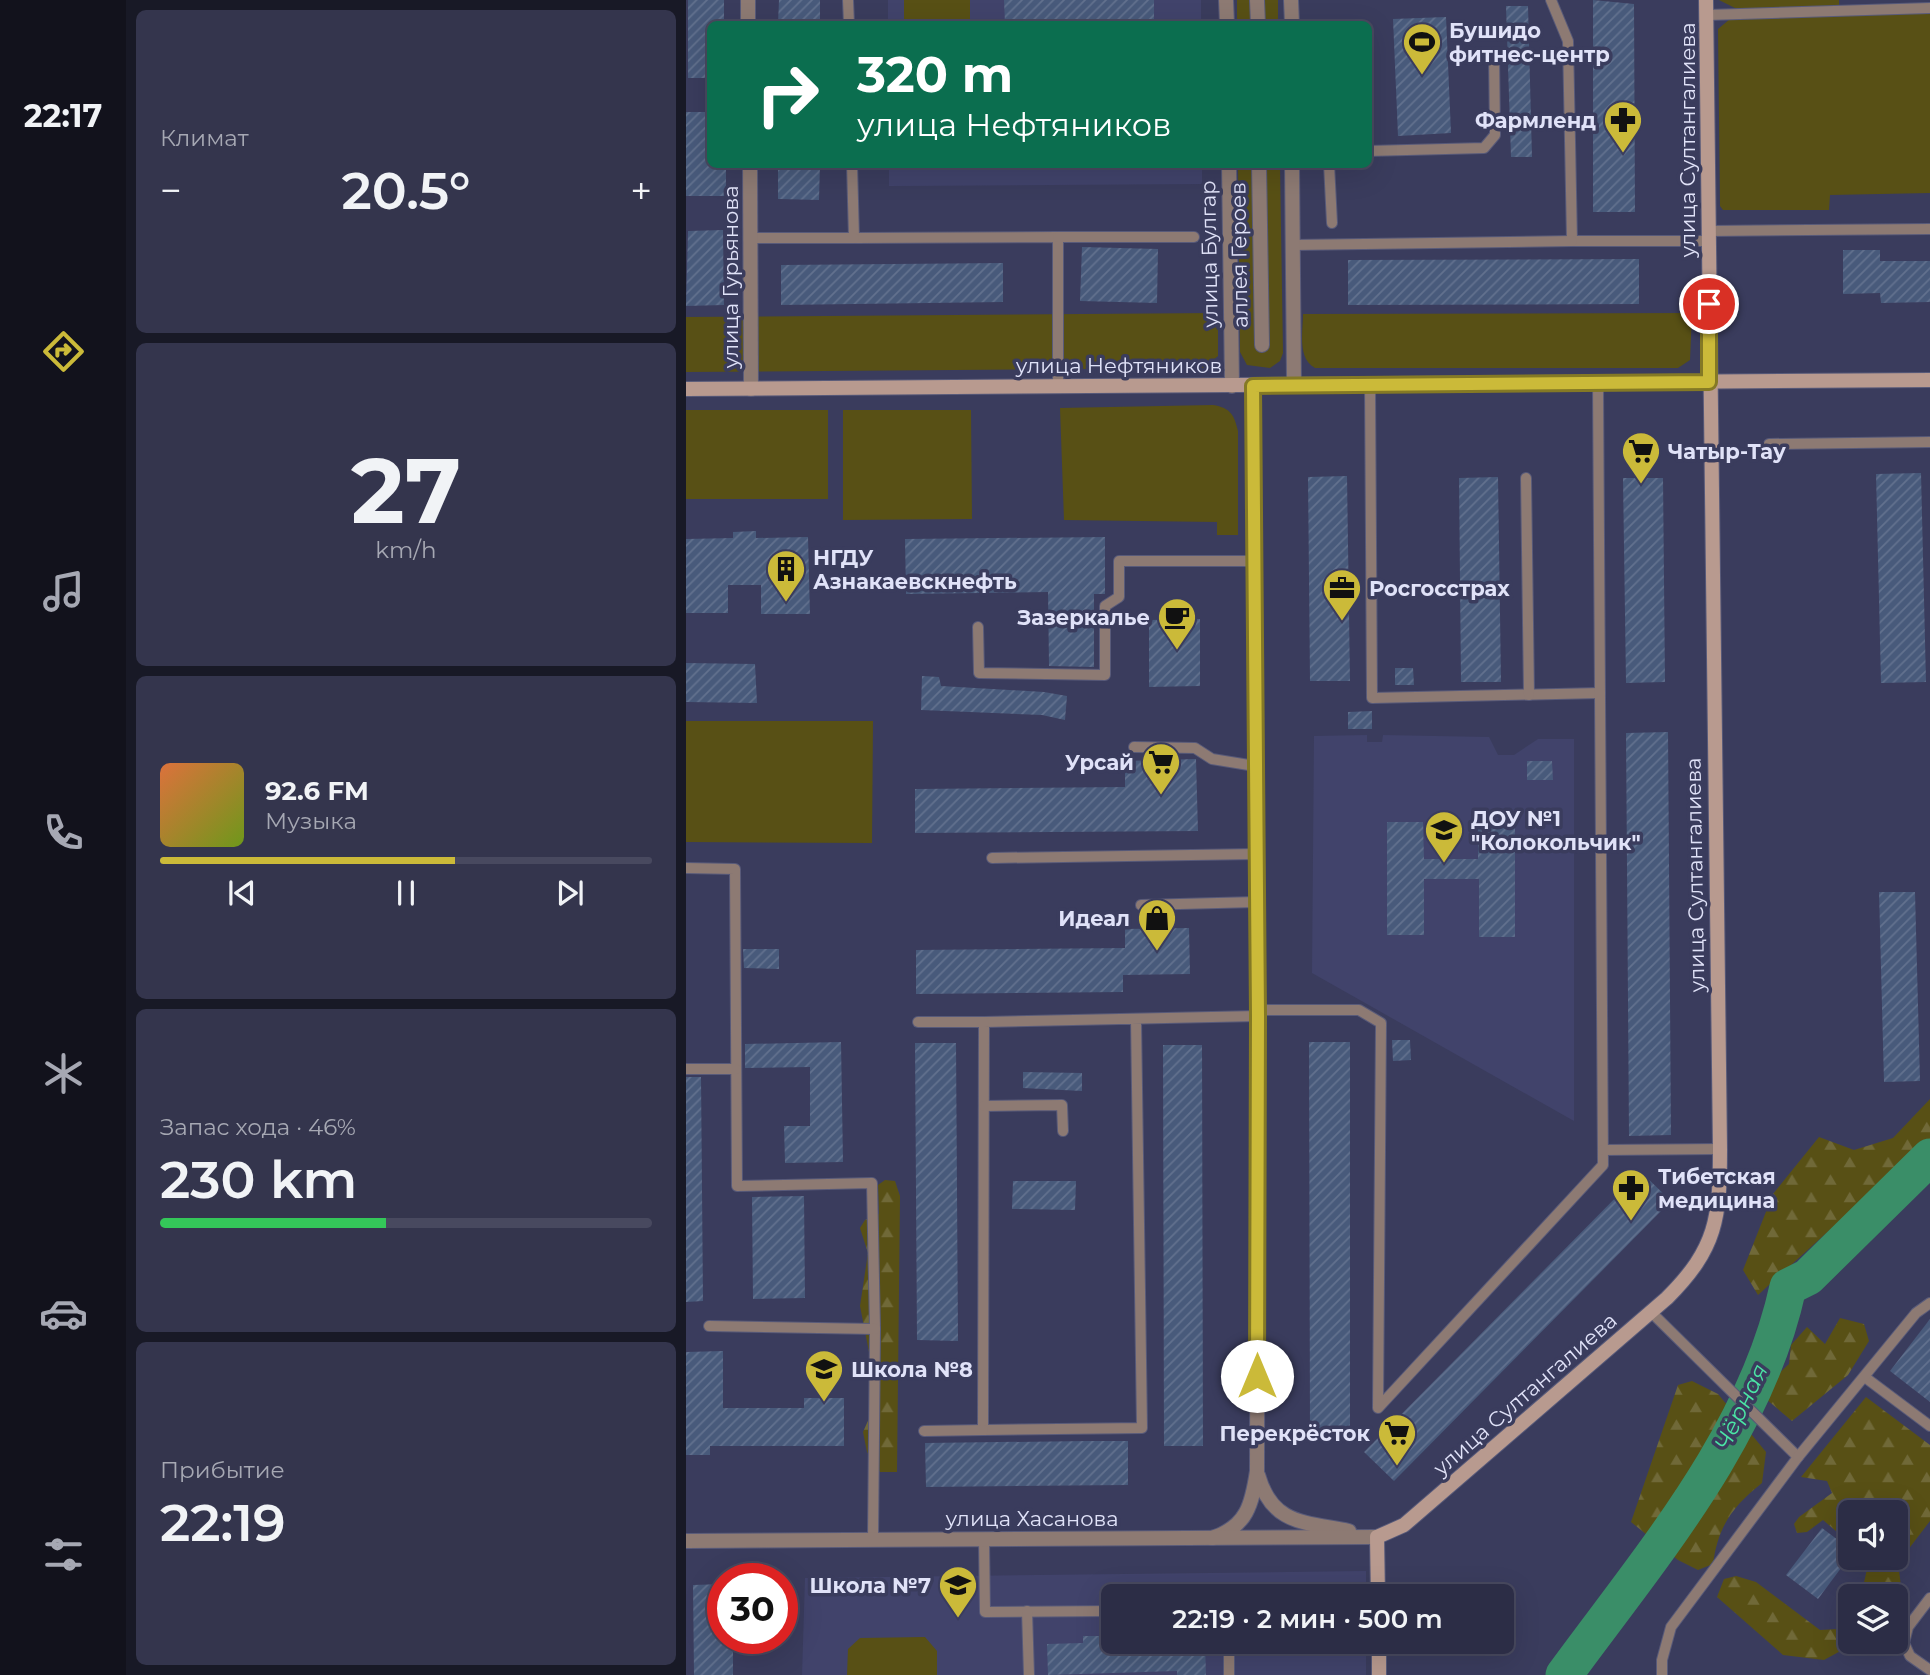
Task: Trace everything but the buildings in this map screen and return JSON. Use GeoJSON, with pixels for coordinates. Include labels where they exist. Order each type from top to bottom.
{"type":"FeatureCollection","features":[{"type":"Feature","properties":{"kind":"street"},"geometry":{"type":"LineString","coordinates":[[748,0],[748,21]]}},
{"type":"Feature","properties":{"kind":"street"},"geometry":{"type":"LineString","coordinates":[[1226,0],[1227,21]]}},
{"type":"Feature","properties":{"kind":"street"},"geometry":{"type":"LineString","coordinates":[[1258,0],[1258,21]]}},
{"type":"Feature","properties":{"kind":"street"},"geometry":{"type":"LineString","coordinates":[[1291,0],[1292,21]]}},
{"type":"Feature","properties":{"kind":"street","name":"улица Султангалиева"},"geometry":{"type":"LineString","coordinates":[[1377,1536],[1404,1525],[1651,1312],[1695,1267],[1714,1231],[1719,1199],[1720,1149],[1706,0]]}},
{"type":"Feature","properties":{"kind":"street","name":"улица Гурьянова"},"geometry":{"type":"LineString","coordinates":[[750,168],[751,389]]}},
{"type":"Feature","properties":{"kind":"street","name":"улица Булгар"},"geometry":{"type":"LineString","coordinates":[[1229,168],[1232,386]]}},
{"type":"Feature","properties":{"kind":"street","name":"аллея Героев"},"geometry":{"type":"LineString","coordinates":[[1259,168],[1262,345]]}},
{"type":"Feature","properties":{"kind":"street"},"geometry":{"type":"LineString","coordinates":[[1292,168],[1294,385]]}},
{"type":"Feature","properties":{"kind":"street","name":"улица Нефтяников"},"geometry":{"type":"LineString","coordinates":[[686,389],[1930,380]]}},
{"type":"Feature","properties":{"kind":"street"},"geometry":{"type":"LineString","coordinates":[[1212,1538],[1235,1528],[1246,1516],[1257,1471],[1258,1013],[1253,386]]}},
{"type":"Feature","properties":{"kind":"street"},"geometry":{"type":"LineString","coordinates":[[1257,1471],[1266,1497],[1282,1515],[1377,1536],[1378,1584]]}},
{"type":"Feature","properties":{"kind":"street","name":"улица Хасанова"},"geometry":{"type":"LineString","coordinates":[[686,1541],[1377,1536]]}},
{"type":"Feature","properties":{"kind":"street"},"geometry":{"type":"LineString","coordinates":[[1378,1654],[1379,1675]]}},
{"type":"Feature","properties":{"kind":"lane"},"geometry":{"type":"LineString","coordinates":[[848,0],[849,21]]}},
{"type":"Feature","properties":{"kind":"lane"},"geometry":{"type":"LineString","coordinates":[[1551,0],[1568,41],[1572,241]]}},
{"type":"Feature","properties":{"kind":"lane"},"geometry":{"type":"LineString","coordinates":[[1707,15],[1930,8]]}},
{"type":"Feature","properties":{"kind":"lane"},"geometry":{"type":"LineString","coordinates":[[1372,151],[1484,148],[1490,144],[1496,127],[1494,53]]}},
{"type":"Feature","properties":{"kind":"lane"},"geometry":{"type":"LineString","coordinates":[[852,168],[854,237]]}},
{"type":"Feature","properties":{"kind":"lane"},"geometry":{"type":"LineString","coordinates":[[1329,168],[1332,223]]}},
{"type":"Feature","properties":{"kind":"lane"},"geometry":{"type":"LineString","coordinates":[[1292,245],[1572,241],[1930,229]]}},
{"type":"Feature","properties":{"kind":"lane"},"geometry":{"type":"LineString","coordinates":[[1058,237],[1058,387]]}},
{"type":"Feature","properties":{"kind":"lane"},"geometry":{"type":"LineString","coordinates":[[751,238],[1194,237]]}},
{"type":"Feature","properties":{"kind":"lane"},"geometry":{"type":"LineString","coordinates":[[918,1022],[1359,1010],[1381,1023],[1378,1408],[1603,1165],[1598,383]]}},
{"type":"Feature","properties":{"kind":"lane"},"geometry":{"type":"LineString","coordinates":[[1370,385],[1372,698],[1600,693]]}},
{"type":"Feature","properties":{"kind":"lane"},"geometry":{"type":"LineString","coordinates":[[1769,444],[1930,442]]}},
{"type":"Feature","properties":{"kind":"lane"},"geometry":{"type":"LineString","coordinates":[[1525,478],[1529,695]]}},
{"type":"Feature","properties":{"kind":"lane"},"geometry":{"type":"LineString","coordinates":[[978,627],[979,673],[1105,675],[1105,606],[1119,597],[1119,561],[1254,561]]}},
{"type":"Feature","properties":{"kind":"lane"},"geometry":{"type":"LineString","coordinates":[[1134,747],[1195,748],[1212,760],[1255,766]]}},
{"type":"Feature","properties":{"kind":"lane"},"geometry":{"type":"LineString","coordinates":[[992,858],[1256,854]]}},
{"type":"Feature","properties":{"kind":"lane"},"geometry":{"type":"LineString","coordinates":[[686,868],[735,869],[737,1186],[872,1183],[875,1329],[873,1540]]}},
{"type":"Feature","properties":{"kind":"lane"},"geometry":{"type":"LineString","coordinates":[[1141,905],[1256,902]]}},
{"type":"Feature","properties":{"kind":"lane"},"geometry":{"type":"LineString","coordinates":[[924,1432],[1142,1428],[1136,1018]]}},
{"type":"Feature","properties":{"kind":"lane"},"geometry":{"type":"LineString","coordinates":[[983,1430],[984,1022]]}},
{"type":"Feature","properties":{"kind":"lane"},"geometry":{"type":"LineString","coordinates":[[686,1069],[736,1069]]}},
{"type":"Feature","properties":{"kind":"lane"},"geometry":{"type":"LineString","coordinates":[[984,1105],[1062,1105],[1063,1131]]}},
{"type":"Feature","properties":{"kind":"lane"},"geometry":{"type":"LineString","coordinates":[[1603,1150],[1720,1149]]}},
{"type":"Feature","properties":{"kind":"lane"},"geometry":{"type":"LineString","coordinates":[[1662,1675],[1664,1652],[1671,1627],[1798,1457],[1866,1378],[1916,1313],[1930,1303]]}},
{"type":"Feature","properties":{"kind":"lane"},"geometry":{"type":"LineString","coordinates":[[1651,1312],[1798,1457]]}},
{"type":"Feature","properties":{"kind":"lane"},"geometry":{"type":"LineString","coordinates":[[709,1326],[875,1329]]}},
{"type":"Feature","properties":{"kind":"lane"},"geometry":{"type":"LineString","coordinates":[[1866,1378],[1930,1426]]}},
{"type":"Feature","properties":{"kind":"lane"},"geometry":{"type":"LineString","coordinates":[[984,1540],[985,1612],[1101,1611]]}},
{"type":"Feature","properties":{"kind":"lane"},"geometry":{"type":"LineString","coordinates":[[1930,1598],[1908,1627],[1904,1643],[1910,1656],[1930,1670]]}},
{"type":"Feature","properties":{"kind":"lane"},"geometry":{"type":"LineString","coordinates":[[1027,1611],[1029,1675]]}},
{"type":"Feature","properties":{"kind":"lane"},"geometry":{"type":"LineString","coordinates":[[1229,1654],[1229,1675]]}},
{"type":"Feature","properties":{"kind":"shaded area"},"geometry":{"type":"Polygon","coordinates":[[[888,0],[1201,0],[1201,21],[888,21],[888,0]]]}},
{"type":"Feature","properties":{"kind":"shaded area"},"geometry":{"type":"Polygon","coordinates":[[[889,168],[1202,168],[1202,184],[889,186],[889,168]]]}},
{"type":"Feature","properties":{"kind":"shaded area","name":"ДОУ №1 \"Колокольчик\""},"geometry":{"type":"Polygon","coordinates":[[[1367,735],[1367,742],[1382,742],[1383,735],[1489,737],[1498,755],[1514,755],[1538,739],[1574,739],[1574,1121],[1312,973],[1314,736],[1367,735]]]}},
{"type":"Feature","properties":{"kind":"shaded area","name":"Школа №7"},"geometry":{"type":"Polygon","coordinates":[[[1366,1571],[1366,1584],[1101,1584],[1101,1654],[1366,1654],[1366,1675],[802,1675],[805,1578],[1366,1571]]]}},
{"type":"Feature","properties":{"kind":"green space"},"geometry":{"type":"Polygon","coordinates":[[[904,0],[970,0],[970,21],[904,21],[904,0]]]}},
{"type":"Feature","properties":{"kind":"green space"},"geometry":{"type":"Polygon","coordinates":[[[1237,0],[1278,0],[1278,21],[1237,21],[1237,0]]]}},
{"type":"Feature","properties":{"kind":"green space"},"geometry":{"type":"Polygon","coordinates":[[[1719,0],[1839,0],[1839,6],[1737,9],[1719,0]]]}},
{"type":"Feature","properties":{"kind":"green space"},"geometry":{"type":"Polygon","coordinates":[[[1930,13],[1930,193],[1830,195],[1829,210],[1723,210],[1720,206],[1718,29],[1730,19],[1930,13]]]}},
{"type":"Feature","properties":{"kind":"green space"},"geometry":{"type":"Polygon","coordinates":[[[1238,168],[1280,168],[1283,353],[1280,361],[1270,368],[1247,365],[1240,352],[1238,168]]]}},
{"type":"Feature","properties":{"kind":"green space"},"geometry":{"type":"Polygon","coordinates":[[[1218,313],[1218,356],[1204,368],[686,372],[686,317],[1218,313]]]}},
{"type":"Feature","properties":{"kind":"green space"},"geometry":{"type":"Polygon","coordinates":[[[1692,313],[1690,360],[1678,368],[1315,368],[1309,364],[1302,344],[1303,314],[1692,313]]]}},
{"type":"Feature","properties":{"kind":"green space"},"geometry":{"type":"Polygon","coordinates":[[[1213,405],[1231,413],[1238,431],[1238,535],[1217,535],[1217,522],[1064,520],[1060,408],[1213,405]]]}},
{"type":"Feature","properties":{"kind":"green space"},"geometry":{"type":"Polygon","coordinates":[[[686,410],[828,410],[828,499],[686,499],[686,410]]]}},
{"type":"Feature","properties":{"kind":"green space"},"geometry":{"type":"Polygon","coordinates":[[[843,410],[971,410],[972,519],[843,520],[843,410]]]}},
{"type":"Feature","properties":{"kind":"green space"},"geometry":{"type":"Polygon","coordinates":[[[686,721],[873,721],[872,843],[686,842],[686,721]]]}},
{"type":"Feature","properties":{"kind":"green space"},"geometry":{"type":"Polygon","coordinates":[[[1930,1099],[1930,1139],[1758,1295],[1743,1270],[1773,1194],[1819,1137],[1854,1150],[1893,1138],[1930,1099]]]}},
{"type":"Feature","properties":{"kind":"green space"},"geometry":{"type":"Polygon","coordinates":[[[885,1180],[895,1181],[900,1196],[897,1472],[880,1472],[867,1452],[863,1432],[878,1398],[860,1306],[868,1253],[860,1228],[865,1220],[879,1214],[878,1185],[885,1180]]]}},
{"type":"Feature","properties":{"kind":"green space"},"geometry":{"type":"Polygon","coordinates":[[[1840,1318],[1864,1324],[1869,1341],[1848,1375],[1792,1421],[1766,1399],[1775,1377],[1789,1364],[1791,1345],[1807,1327],[1825,1344],[1840,1318]]]}},
{"type":"Feature","properties":{"kind":"green space"},"geometry":{"type":"Polygon","coordinates":[[[1692,1381],[1718,1394],[1766,1452],[1762,1483],[1728,1518],[1715,1551],[1713,1564],[1698,1570],[1678,1560],[1631,1522],[1678,1385],[1692,1381]]]}},
{"type":"Feature","properties":{"kind":"green space"},"geometry":{"type":"Polygon","coordinates":[[[1866,1397],[1930,1445],[1930,1521],[1908,1550],[1908,1500],[1838,1500],[1838,1533],[1823,1520],[1807,1532],[1797,1533],[1794,1524],[1799,1517],[1832,1493],[1827,1481],[1801,1477],[1866,1397]]]}},
{"type":"Feature","properties":{"kind":"green space"},"geometry":{"type":"Polygon","coordinates":[[[1867,1570],[1899,1570],[1901,1584],[1864,1584],[1867,1570]]]}},
{"type":"Feature","properties":{"kind":"green space"},"geometry":{"type":"Polygon","coordinates":[[[1736,1576],[1756,1582],[1820,1630],[1838,1629],[1838,1652],[1824,1660],[1783,1655],[1717,1597],[1724,1579],[1736,1576]]]}},
{"type":"Feature","properties":{"kind":"green space"},"geometry":{"type":"Polygon","coordinates":[[[925,1637],[937,1651],[937,1675],[847,1675],[848,1649],[860,1638],[925,1637]]]}},
{"type":"Feature","properties":{"kind":"waterway","name":"Чёрная"},"geometry":{"type":"LineString","coordinates":[[1564,1675],[1665,1539],[1726,1443],[1752,1393],[1773,1341],[1788,1287],[1808,1277],[1930,1157]]}},
{"type":"Feature","properties":{"kind":"place","name":"Бушидо фитнес-центр"},"geometry":{"type":"Point","coordinates":[1422,76]}},
{"type":"Feature","properties":{"kind":"place","name":"Фармленд"},"geometry":{"type":"Point","coordinates":[1623,154]}},
{"type":"Feature","properties":{"kind":"place","name":"Чатыр-Тау"},"geometry":{"type":"Point","coordinates":[1641,485]}},
{"type":"Feature","properties":{"kind":"place","name":"НГДУ Азнакаевскнефть"},"geometry":{"type":"Point","coordinates":[786,603]}},
{"type":"Feature","properties":{"kind":"place","name":"Росгосстрах"},"geometry":{"type":"Point","coordinates":[1342,622]}},
{"type":"Feature","properties":{"kind":"place","name":"Зазеркалье"},"geometry":{"type":"Point","coordinates":[1177,651]}},
{"type":"Feature","properties":{"kind":"place","name":"Урсай"},"geometry":{"type":"Point","coordinates":[1161,796]}},
{"type":"Feature","properties":{"kind":"place","name":"ДОУ №1 \"Колокольчик\""},"geometry":{"type":"Point","coordinates":[1444,864]}},
{"type":"Feature","properties":{"kind":"place","name":"Идеал"},"geometry":{"type":"Point","coordinates":[1157,952]}},
{"type":"Feature","properties":{"kind":"place","name":"Тибетская медицина"},"geometry":{"type":"Point","coordinates":[1631,1222]}},
{"type":"Feature","properties":{"kind":"place","name":"Школа №8"},"geometry":{"type":"Point","coordinates":[824,1403]}},
{"type":"Feature","properties":{"kind":"place","name":"Перекрёсток"},"geometry":{"type":"Point","coordinates":[1397,1467]}},
{"type":"Feature","properties":{"kind":"place","name":"Школа №7"},"geometry":{"type":"Point","coordinates":[958,1619]}},
{"type":"Feature","properties":{"kind":"route"},"geometry":{"type":"LineString","coordinates":[[1257,1376],[1258,1016],[1253,386],[1709,382],[1709,304]]}}]}
